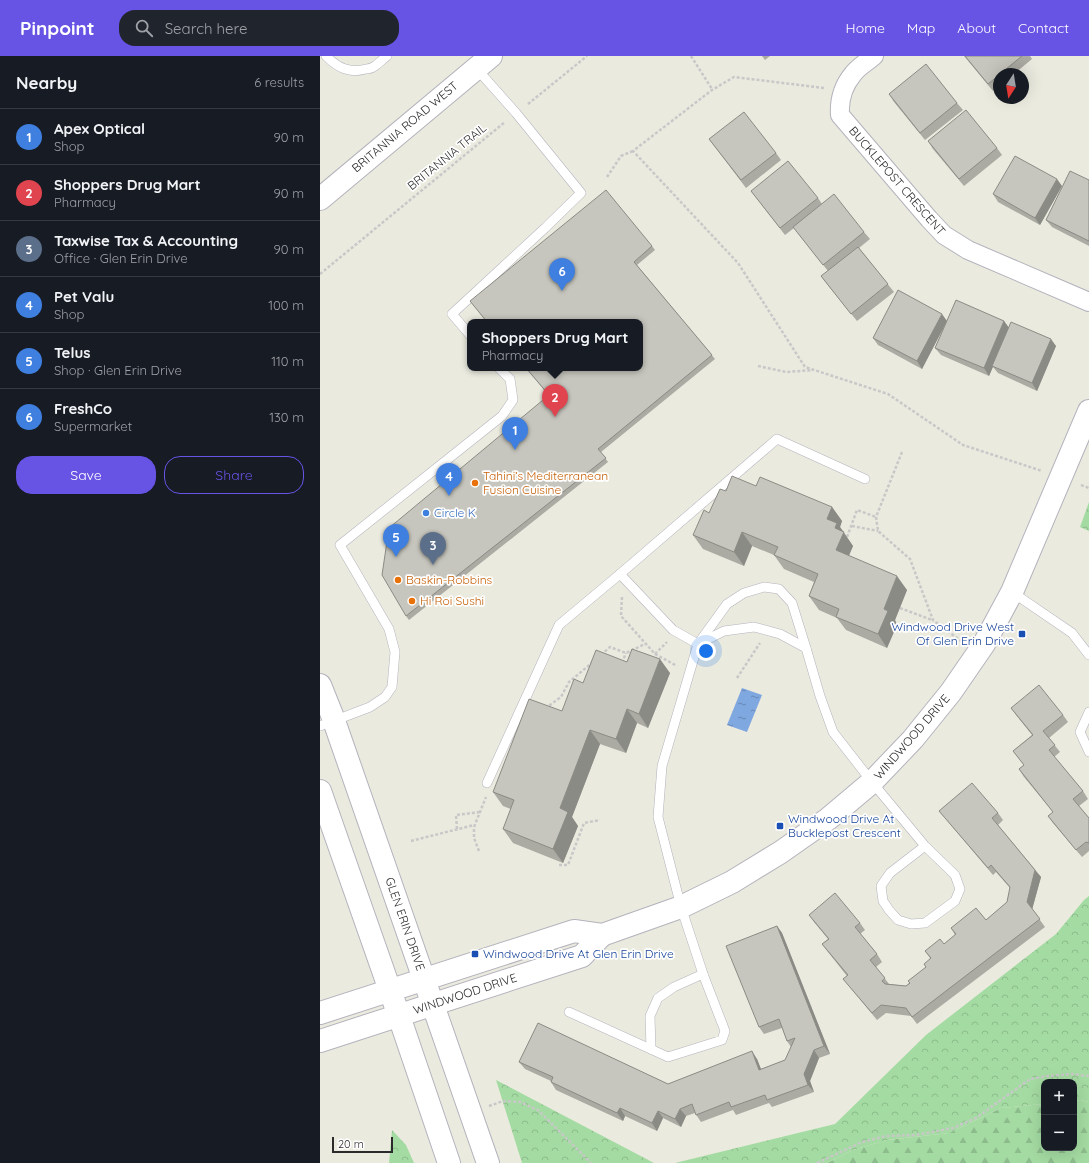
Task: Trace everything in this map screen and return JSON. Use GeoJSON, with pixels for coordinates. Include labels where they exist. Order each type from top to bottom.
{"type":"FeatureCollection","features":[{"type":"Feature","properties":{"kind":"street","name":"BUCKLEPOST CRESCENT"},"geometry":{"type":"LineString","coordinates":[[874,56],[853,74],[843,90],[839,105],[840,115],[928,219],[944,235],[968,250],[1089,302]]}},
{"type":"Feature","properties":{"kind":"street","name":"BRITANNIA ROAD WEST"},"geometry":{"type":"LineString","coordinates":[[320,199],[484,62]]}},
{"type":"Feature","properties":{"kind":"street","name":"WINDWOOD DRIVE"},"geometry":{"type":"LineString","coordinates":[[320,1041],[582,956],[602,935],[681,907],[732,882],[781,852],[828,819],[872,782],[918,733],[951,692],[984,644],[1012,592],[1089,411]]}},
{"type":"Feature","properties":{"kind":"street","name":"GLEN ERIN DRIVE"},"geometry":{"type":"LineString","coordinates":[[320,685],[327,724],[433,1004],[488,1163]]}},
{"type":"Feature","properties":{"kind":"street"},"geometry":{"type":"LineString","coordinates":[[320,791],[449,1163]]}},
{"type":"Feature","properties":{"kind":"street","name":"WINDWOOD DRIVE"},"geometry":{"type":"LineString","coordinates":[[320,1013],[574,931],[602,935]]}},
{"type":"Feature","properties":{"kind":"lane"},"geometry":{"type":"LineString","coordinates":[[326,56],[332,63],[341,68],[350,71],[360,71],[373,67],[387,56]]}},
{"type":"Feature","properties":{"kind":"lane"},"geometry":{"type":"LineString","coordinates":[[467,332],[452,314],[581,193],[516,113],[484,62]]}},
{"type":"Feature","properties":{"kind":"lane"},"geometry":{"type":"LineString","coordinates":[[327,724],[370,707],[385,698],[392,687],[395,652],[389,629],[340,545],[502,416],[513,400],[510,379],[502,371]]}},
{"type":"Feature","properties":{"kind":"lane"},"geometry":{"type":"LineString","coordinates":[[487,783],[558,625],[621,575],[777,439],[865,479]]}},
{"type":"Feature","properties":{"kind":"lane"},"geometry":{"type":"LineString","coordinates":[[621,575],[672,630],[698,644]]}},
{"type":"Feature","properties":{"kind":"lane"},"geometry":{"type":"LineString","coordinates":[[569,1012],[668,1057],[722,1040],[725,1031],[681,907],[658,817],[662,766],[698,644],[727,604],[744,593],[764,587],[780,590],[792,603],[820,696],[833,732],[925,846],[955,875],[960,889],[955,901],[925,923],[911,924],[898,920],[889,910],[883,901],[881,886],[890,873],[925,846]]}},
{"type":"Feature","properties":{"kind":"lane"},"geometry":{"type":"LineString","coordinates":[[1012,592],[1072,633],[1089,655]]}},
{"type":"Feature","properties":{"kind":"lane"},"geometry":{"type":"LineString","coordinates":[[698,644],[724,631],[754,627],[780,634],[806,648]]}},
{"type":"Feature","properties":{"kind":"lane"},"geometry":{"type":"LineString","coordinates":[[1089,712],[1080,732],[1089,752]]}},
{"type":"Feature","properties":{"kind":"lane"},"geometry":{"type":"LineString","coordinates":[[651,1049],[650,1016],[658,998],[674,987],[704,974]]}},
{"type":"Feature","properties":{"kind":"path","name":"BRITANNIA TRAIL"},"geometry":{"type":"LineString","coordinates":[[320,274],[587,56]]}},
{"type":"Feature","properties":{"kind":"path"},"geometry":{"type":"LineString","coordinates":[[691,56],[712,90]]}},
{"type":"Feature","properties":{"kind":"path"},"geometry":{"type":"LineString","coordinates":[[607,177],[621,156],[633,151],[712,90],[734,77],[843,90]]}},
{"type":"Feature","properties":{"kind":"path"},"geometry":{"type":"LineString","coordinates":[[633,151],[738,263],[805,367],[888,394],[963,445],[1061,478]]}},
{"type":"Feature","properties":{"kind":"path"},"geometry":{"type":"LineString","coordinates":[[758,366],[786,372],[814,370]]}},
{"type":"Feature","properties":{"kind":"path"},"geometry":{"type":"LineString","coordinates":[[878,531],[876,517],[902,452]]}},
{"type":"Feature","properties":{"kind":"path"},"geometry":{"type":"LineString","coordinates":[[847,537],[857,510],[876,517]]}},
{"type":"Feature","properties":{"kind":"path"},"geometry":{"type":"LineString","coordinates":[[852,526],[878,531],[910,559],[933,620]]}},
{"type":"Feature","properties":{"kind":"path"},"geometry":{"type":"LineString","coordinates":[[621,575],[621,616],[644,644],[655,654],[690,673]]}},
{"type":"Feature","properties":{"kind":"path"},"geometry":{"type":"LineString","coordinates":[[900,608],[933,620],[978,653]]}},
{"type":"Feature","properties":{"kind":"path"},"geometry":{"type":"LineString","coordinates":[[737,678],[768,630]]}},
{"type":"Feature","properties":{"kind":"path"},"geometry":{"type":"LineString","coordinates":[[621,667],[626,653],[644,644]]}},
{"type":"Feature","properties":{"kind":"path"},"geometry":{"type":"LineString","coordinates":[[523,703],[547,707],[561,697],[569,682],[610,647],[626,653]]}},
{"type":"Feature","properties":{"kind":"path"},"geometry":{"type":"LineString","coordinates":[[479,851],[474,838],[474,827],[488,792],[487,783]]}},
{"type":"Feature","properties":{"kind":"path"},"geometry":{"type":"LineString","coordinates":[[457,829],[456,816],[480,812]]}},
{"type":"Feature","properties":{"kind":"path"},"geometry":{"type":"LineString","coordinates":[[559,865],[568,865],[584,824],[600,820]]}},
{"type":"Feature","properties":{"kind":"path"},"geometry":{"type":"LineString","coordinates":[[411,841],[475,825]]}},
{"type":"Feature","properties":{"kind":"path"},"geometry":{"type":"LineString","coordinates":[[817,1163],[862,1142],[886,1136],[916,1135],[953,1128],[976,1118],[1030,1079],[1072,1074],[1089,1076]]}},
{"type":"Feature","properties":{"kind":"path"},"geometry":{"type":"LineString","coordinates":[[470,1112],[503,1101],[520,1102],[538,1110],[591,1163]]}},
{"type":"Feature","properties":{"kind":"green space"},"geometry":{"type":"Polygon","coordinates":[[[1089,502],[1089,531],[1080,527],[1089,502]]]}},
{"type":"Feature","properties":{"kind":"green space"},"geometry":{"type":"Polygon","coordinates":[[[1089,896],[1089,1102],[1077,1100],[1077,1079],[1041,1079],[1041,1104],[1001,1108],[949,1133],[887,1140],[853,1150],[827,1163],[675,1163],[835,1124],[926,1035],[1056,934],[1089,896]]]}},
{"type":"Feature","properties":{"kind":"green space"},"geometry":{"type":"Polygon","coordinates":[[[496,1080],[654,1163],[522,1163],[496,1080]]]}},
{"type":"Feature","properties":{"kind":"green space"},"geometry":{"type":"Polygon","coordinates":[[[1077,1100],[1089,1102],[1089,1163],[827,1163],[853,1150],[887,1140],[949,1133],[1001,1108],[1041,1104],[1041,1151],[1077,1151],[1077,1100]]]}},
{"type":"Feature","properties":{"kind":"green space"},"geometry":{"type":"Polygon","coordinates":[[[392,1130],[406,1145],[414,1163],[389,1163],[392,1130]]]}},
{"type":"Feature","properties":{"kind":"water"},"geometry":{"type":"Polygon","coordinates":[[[742,688],[762,695],[747,732],[727,725],[742,688]]]}},
{"type":"Feature","properties":{"kind":"building"},"geometry":{"type":"Polygon","coordinates":[[[965,56],[1022,56],[1007,68],[993,68],[993,80],[988,84],[965,56]]]}},
{"type":"Feature","properties":{"kind":"building"},"geometry":{"type":"Polygon","coordinates":[[[926,64],[957,103],[920,133],[889,94],[926,64]]]}},
{"type":"Feature","properties":{"kind":"building"},"geometry":{"type":"Polygon","coordinates":[[[966,110],[997,148],[959,179],[928,141],[966,110]]]}},
{"type":"Feature","properties":{"kind":"building"},"geometry":{"type":"Polygon","coordinates":[[[744,112],[776,153],[741,180],[709,139],[744,112]]]}},
{"type":"Feature","properties":{"kind":"building"},"geometry":{"type":"Polygon","coordinates":[[[1015,156],[1057,179],[1035,218],[993,194],[1015,156]]]}},
{"type":"Feature","properties":{"kind":"building"},"geometry":{"type":"Polygon","coordinates":[[[788,161],[818,198],[780,228],[751,191],[788,161]]]}},
{"type":"Feature","properties":{"kind":"building"},"geometry":{"type":"Polygon","coordinates":[[[1070,171],[1089,180],[1089,241],[1046,220],[1070,171]]]}},
{"type":"Feature","properties":{"kind":"building"},"geometry":{"type":"Polygon","coordinates":[[[606,190],[652,246],[634,262],[712,355],[598,449],[606,458],[406,616],[382,575],[389,528],[549,395],[529,371],[643,371],[643,319],[485,319],[470,301],[606,190]]]}},
{"type":"Feature","properties":{"kind":"building"},"geometry":{"type":"Polygon","coordinates":[[[834,194],[864,232],[823,265],[793,227],[834,194]]]}},
{"type":"Feature","properties":{"kind":"building"},"geometry":{"type":"Polygon","coordinates":[[[858,247],[888,284],[851,314],[821,276],[858,247]]]}},
{"type":"Feature","properties":{"kind":"building"},"geometry":{"type":"Polygon","coordinates":[[[898,290],[942,314],[917,361],[873,338],[898,290]]]}},
{"type":"Feature","properties":{"kind":"building"},"geometry":{"type":"Polygon","coordinates":[[[956,300],[1004,321],[984,368],[935,348],[956,300]]]}},
{"type":"Feature","properties":{"kind":"building"},"geometry":{"type":"Polygon","coordinates":[[[1011,322],[1051,339],[1032,383],[992,366],[1011,322]]]}},
{"type":"Feature","properties":{"kind":"building"},"geometry":{"type":"Polygon","coordinates":[[[732,476],[756,486],[760,477],[832,507],[827,519],[837,523],[835,528],[844,532],[836,550],[897,576],[884,609],[888,611],[878,634],[836,617],[839,609],[809,596],[818,574],[774,555],[778,547],[742,532],[734,552],[693,535],[704,510],[709,513],[720,489],[726,491],[732,476]]]}},
{"type":"Feature","properties":{"kind":"building"},"geometry":{"type":"Polygon","coordinates":[[[632,649],[660,659],[639,714],[627,709],[616,739],[590,730],[560,808],[568,812],[553,849],[503,829],[514,800],[493,792],[529,699],[562,711],[574,679],[583,683],[596,650],[627,662],[632,649]]]}},
{"type":"Feature","properties":{"kind":"building"},"geometry":{"type":"Polygon","coordinates":[[[1039,685],[1063,715],[1043,731],[1055,745],[1049,750],[1083,791],[1073,799],[1089,818],[1089,843],[1086,842],[1076,850],[1048,816],[1053,812],[1019,769],[1024,765],[1013,751],[1033,735],[1011,708],[1039,685]]]}},
{"type":"Feature","properties":{"kind":"building"},"geometry":{"type":"Polygon","coordinates":[[[972,783],[998,813],[992,818],[1035,870],[1027,902],[1040,919],[912,1017],[906,1008],[881,1005],[872,1013],[843,979],[848,975],[822,944],[829,939],[809,915],[835,893],[860,923],[855,927],[877,954],[870,960],[885,978],[882,981],[885,984],[906,986],[910,983],[908,981],[926,967],[924,964],[931,958],[925,951],[940,939],[944,944],[956,934],[951,928],[976,908],[986,920],[1007,902],[1010,887],[991,865],[988,868],[939,811],[972,783]]]}},
{"type":"Feature","properties":{"kind":"building"},"geometry":{"type":"Polygon","coordinates":[[[777,926],[824,1046],[814,1050],[804,1074],[808,1085],[767,1100],[765,1095],[731,1107],[729,1102],[696,1115],[692,1104],[680,1109],[675,1119],[658,1111],[652,1123],[620,1108],[617,1113],[551,1082],[553,1077],[519,1062],[538,1023],[668,1084],[752,1051],[759,1070],[785,1060],[795,1038],[787,1041],[779,1019],[759,1027],[726,946],[777,926]]]}},
{"type":"Feature","properties":{"kind":"place","name":"FreshCo"},"geometry":{"type":"Point","coordinates":[562,291]}},
{"type":"Feature","properties":{"kind":"place","name":"Shoppers Drug Mart"},"geometry":{"type":"Point","coordinates":[555,417]}},
{"type":"Feature","properties":{"kind":"place","name":"Apex Optical"},"geometry":{"type":"Point","coordinates":[515,450]}},
{"type":"Feature","properties":{"kind":"place","name":"Tahini’s Mediterranean Fusion Cuisine"},"geometry":{"type":"Point","coordinates":[475,483]}},
{"type":"Feature","properties":{"kind":"place","name":"Pet Valu"},"geometry":{"type":"Point","coordinates":[449,496]}},
{"type":"Feature","properties":{"kind":"place","name":"Circle K"},"geometry":{"type":"Point","coordinates":[426,513]}},
{"type":"Feature","properties":{"kind":"place","name":"Telus"},"geometry":{"type":"Point","coordinates":[396,557]}},
{"type":"Feature","properties":{"kind":"place","name":"Taxwise Tax & Accounting"},"geometry":{"type":"Point","coordinates":[433,565]}},
{"type":"Feature","properties":{"kind":"place","name":"Baskin-Robbins"},"geometry":{"type":"Point","coordinates":[398,580]}},
{"type":"Feature","properties":{"kind":"place","name":"Hi Roi Sushi"},"geometry":{"type":"Point","coordinates":[412,601]}},
{"type":"Feature","properties":{"kind":"place","name":"Windwood Drive West Of Glen Erin Drive"},"geometry":{"type":"Point","coordinates":[1022,634]}},
{"type":"Feature","properties":{"kind":"place","name":"Windwood Drive At Bucklepost Crescent"},"geometry":{"type":"Point","coordinates":[780,826]}},
{"type":"Feature","properties":{"kind":"place","name":"Windwood Drive At Glen Erin Drive"},"geometry":{"type":"Point","coordinates":[475,954]}}]}
